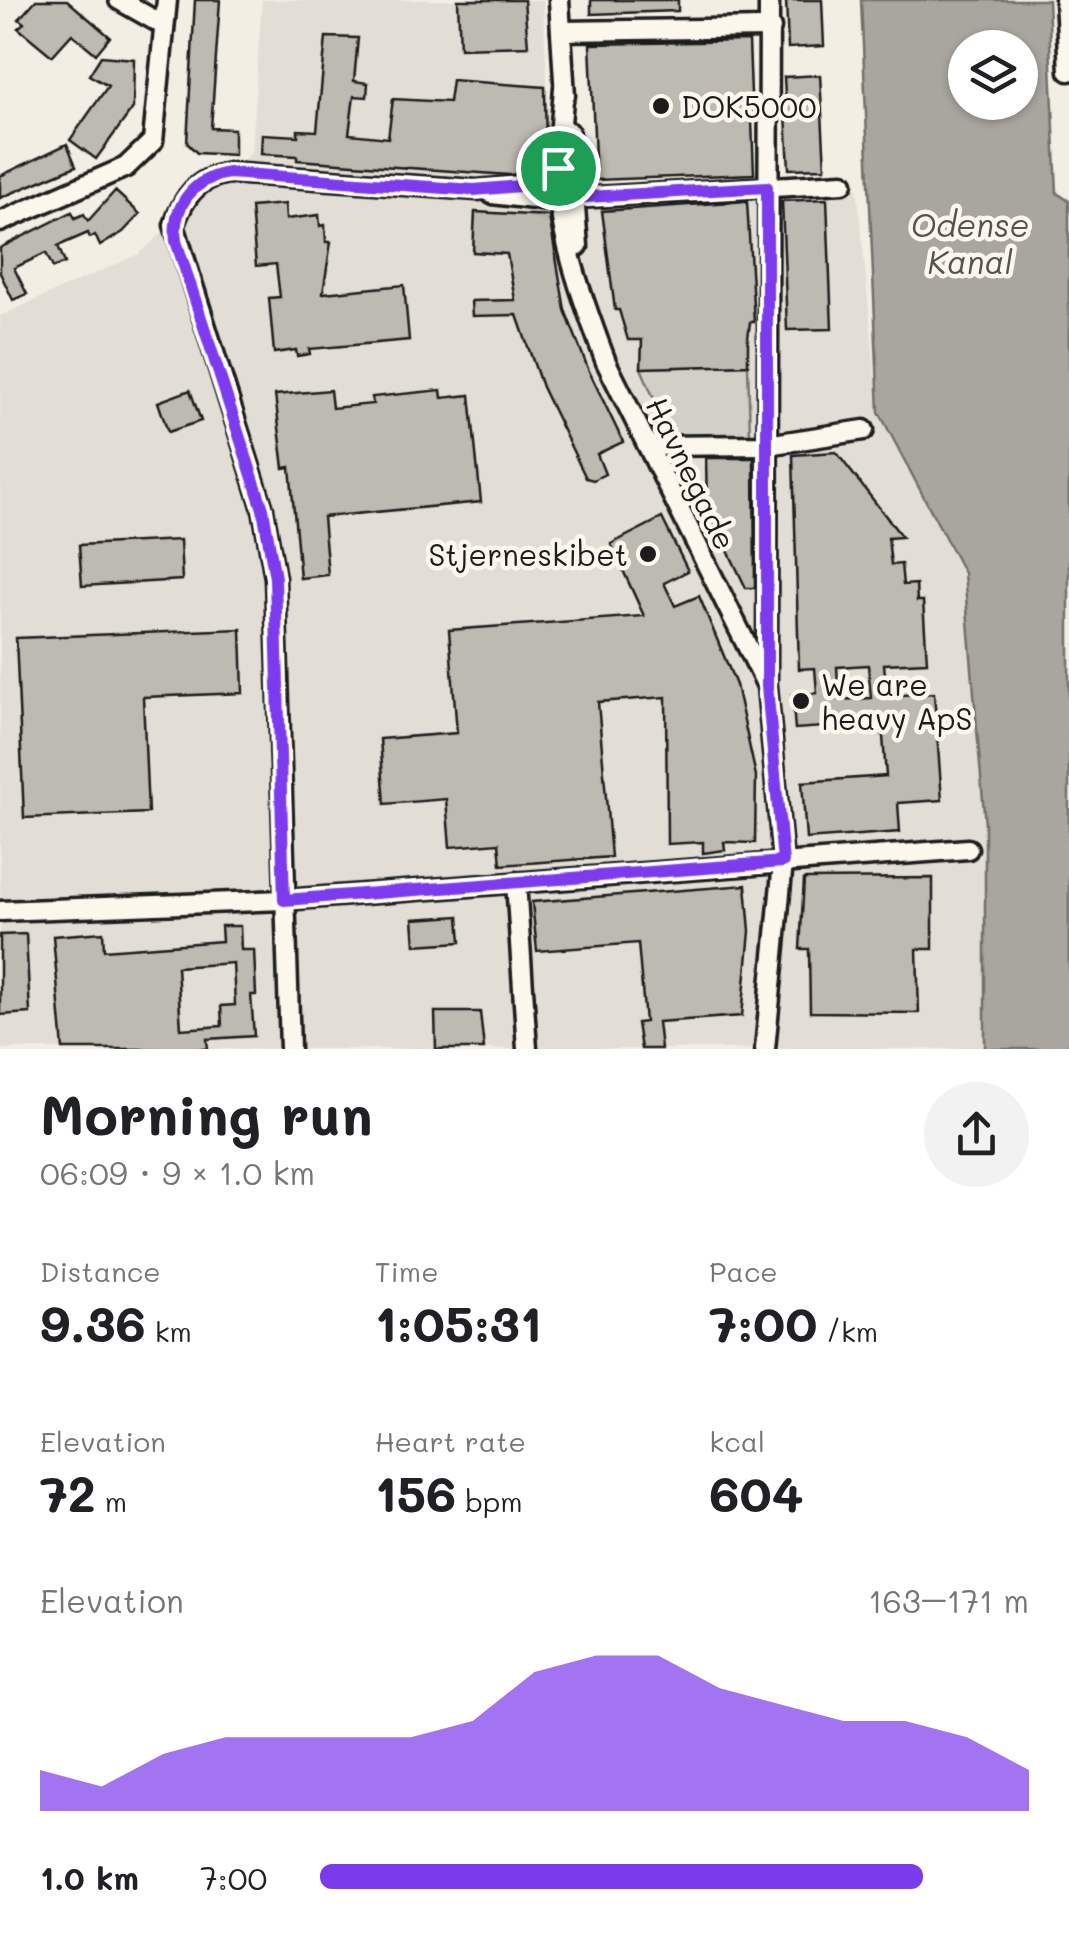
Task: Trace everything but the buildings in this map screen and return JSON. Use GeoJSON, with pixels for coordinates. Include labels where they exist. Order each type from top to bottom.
{"type":"FeatureCollection","features":[{"type":"Feature","properties":{"kind":"street"},"geometry":{"type":"LineString","coordinates":[[119,0],[163,25]]}},
{"type":"Feature","properties":{"kind":"street"},"geometry":{"type":"LineString","coordinates":[[0,222],[126,167],[153,141],[167,0]]}},
{"type":"Feature","properties":{"kind":"street","name":"Havnegade"},"geometry":{"type":"LineString","coordinates":[[559,0],[565,189],[579,276],[606,362],[767,686],[783,862],[765,1049]]}},
{"type":"Feature","properties":{"kind":"street"},"geometry":{"type":"LineString","coordinates":[[767,686],[769,0]]}},
{"type":"Feature","properties":{"kind":"street"},"geometry":{"type":"LineString","coordinates":[[1065,0],[1069,72]]}},
{"type":"Feature","properties":{"kind":"street"},"geometry":{"type":"LineString","coordinates":[[561,31],[770,28]]}},
{"type":"Feature","properties":{"kind":"street"},"geometry":{"type":"LineString","coordinates":[[290,1049],[275,578],[263,509],[176,241],[174,226],[188,193],[210,176],[229,173],[477,190],[514,199],[565,189],[843,183]]}},
{"type":"Feature","properties":{"kind":"street"},"geometry":{"type":"LineString","coordinates":[[648,446],[767,445],[864,430]]}},
{"type":"Feature","properties":{"kind":"street"},"geometry":{"type":"LineString","coordinates":[[0,911],[284,900],[968,849]]}},
{"type":"Feature","properties":{"kind":"street"},"geometry":{"type":"LineString","coordinates":[[516,882],[527,1049]]}},
{"type":"Feature","properties":{"kind":"shaded area"},"geometry":{"type":"Polygon","coordinates":[[[262,0],[543,0],[553,203],[857,187],[879,412],[964,573],[985,825],[985,1049],[0,1049],[0,316],[139,254],[251,153],[262,0]]]}},
{"type":"Feature","properties":{"kind":"shaded area"},"geometry":{"type":"Polygon","coordinates":[[[748,365],[750,436],[671,439],[641,368],[748,365]]]}},
{"type":"Feature","properties":{"kind":"water","name":"Odense Kanal"},"geometry":{"type":"Polygon","coordinates":[[[861,0],[1048,0],[1057,193],[1069,201],[1069,1049],[985,1049],[985,825],[964,573],[879,412],[861,0]]]}},
{"type":"Feature","properties":{"kind":"place","name":"DOK5000"},"geometry":{"type":"Point","coordinates":[661,106]}},
{"type":"Feature","properties":{"kind":"place","name":"Stjerneskibet"},"geometry":{"type":"Point","coordinates":[648,554]}},
{"type":"Feature","properties":{"kind":"place","name":"We are heavy ApS"},"geometry":{"type":"Point","coordinates":[801,701]}},
{"type":"Feature","properties":{"kind":"route"},"geometry":{"type":"LineString","coordinates":[[558,168],[559,185],[569,198],[767,187],[767,686],[783,862],[284,900],[275,578],[263,509],[176,241],[174,226],[181,205],[188,193],[210,176],[229,173],[477,190],[543,184],[558,168]]}}]}
